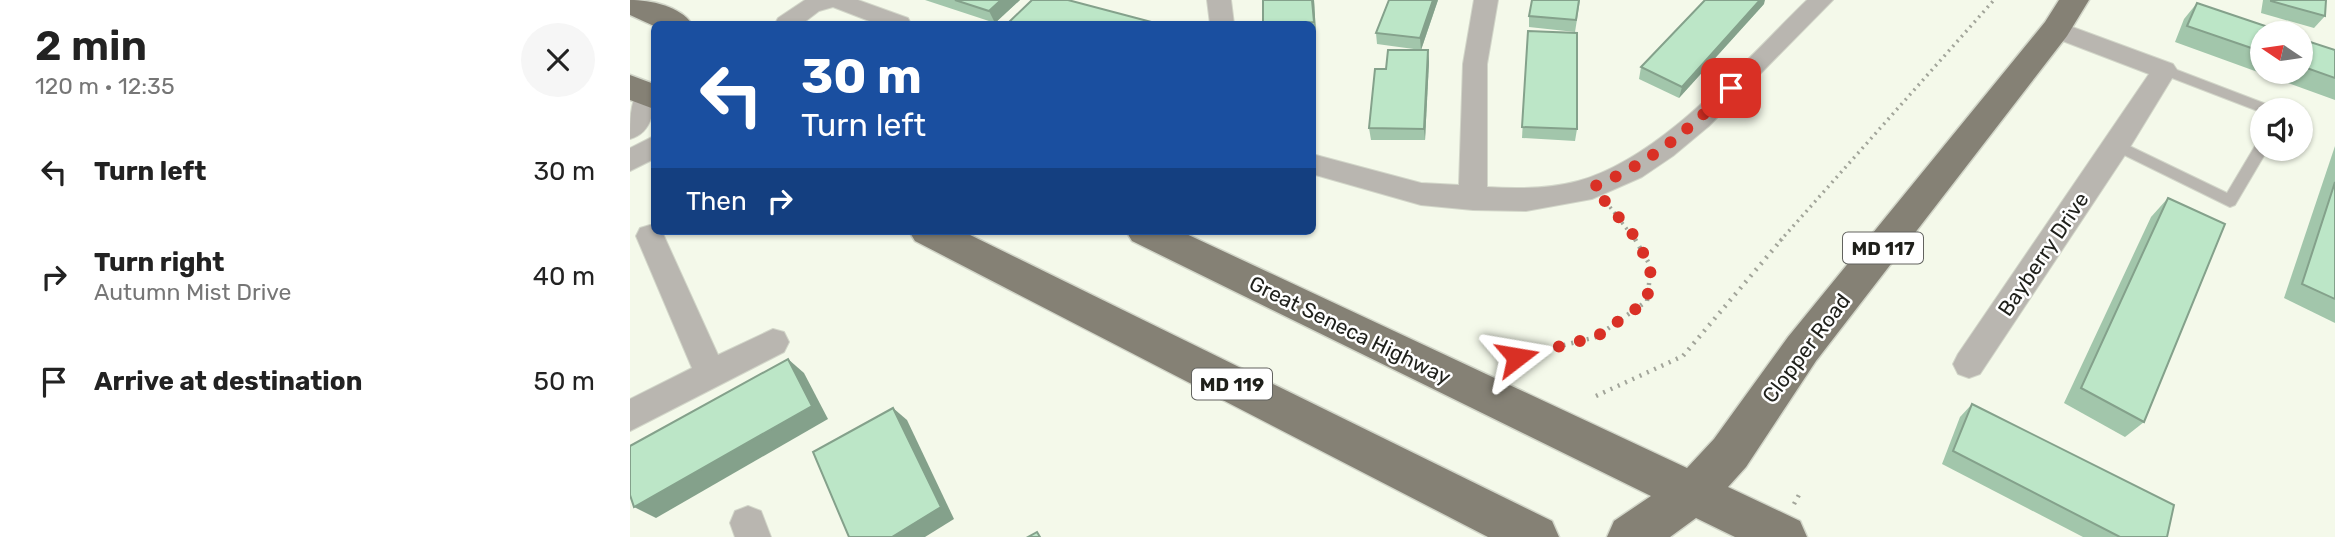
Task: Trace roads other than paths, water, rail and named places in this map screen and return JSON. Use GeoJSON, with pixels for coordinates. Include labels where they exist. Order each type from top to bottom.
{"type":"FeatureCollection","features":[{"type":"Feature","properties":{"kind":"main road"},"geometry":{"type":"LineString","coordinates":[[630,3],[669,21]]}},
{"type":"Feature","properties":{"kind":"main road","name":"Clopper Road"},"geometry":{"type":"LineString","coordinates":[[1630,537],[1692,495],[1730,453],[1802,349],[2065,14]]}},
{"type":"Feature","properties":{"kind":"main road","name":"MD 119"},"geometry":{"type":"LineString","coordinates":[[936,235],[1536,537]]}},
{"type":"Feature","properties":{"kind":"main road","name":"Great Seneca Highway"},"geometry":{"type":"LineString","coordinates":[[1153,235],[1784,537]]}},
{"type":"Feature","properties":{"kind":"main road","name":"Clopper Road"},"geometry":{"type":"LineString","coordinates":[[1678,537],[1692,495]]}},
{"type":"Feature","properties":{"kind":"street"},"geometry":{"type":"LineString","coordinates":[[824,21],[833,15],[834,0]]}},
{"type":"Feature","properties":{"kind":"street"},"geometry":{"type":"LineString","coordinates":[[791,21],[811,6],[834,0],[891,21]]}},
{"type":"Feature","properties":{"kind":"street"},"geometry":{"type":"LineString","coordinates":[[1219,0],[1222,21]]}},
{"type":"Feature","properties":{"kind":"street"},"geometry":{"type":"LineString","coordinates":[[1473,199],[1475,64],[1486,0]]}},
{"type":"Feature","properties":{"kind":"street"},"geometry":{"type":"LineString","coordinates":[[1316,165],[1421,194],[1526,200],[1582,191],[1632,170],[1682,134],[1821,0]]}},
{"type":"Feature","properties":{"kind":"street"},"geometry":{"type":"LineString","coordinates":[[2065,14],[2164,70]]}},
{"type":"Feature","properties":{"kind":"street","name":"Bayberry Drive"},"geometry":{"type":"LineString","coordinates":[[1969,364],[2117,145],[2164,70]]}},
{"type":"Feature","properties":{"kind":"street"},"geometry":{"type":"LineString","coordinates":[[630,129],[643,111],[644,92]]}},
{"type":"Feature","properties":{"kind":"street"},"geometry":{"type":"LineString","coordinates":[[630,161],[651,148]]}},
{"type":"Feature","properties":{"kind":"street"},"geometry":{"type":"LineString","coordinates":[[650,236],[710,373]]}},
{"type":"Feature","properties":{"kind":"street"},"geometry":{"type":"LineString","coordinates":[[630,416],[773,342]]}},
{"type":"Feature","properties":{"kind":"lane"},"geometry":{"type":"LineString","coordinates":[[2164,70],[2250,103]]}},
{"type":"Feature","properties":{"kind":"lane"},"geometry":{"type":"LineString","coordinates":[[2117,145],[2230,201],[2254,161]]}}]}
